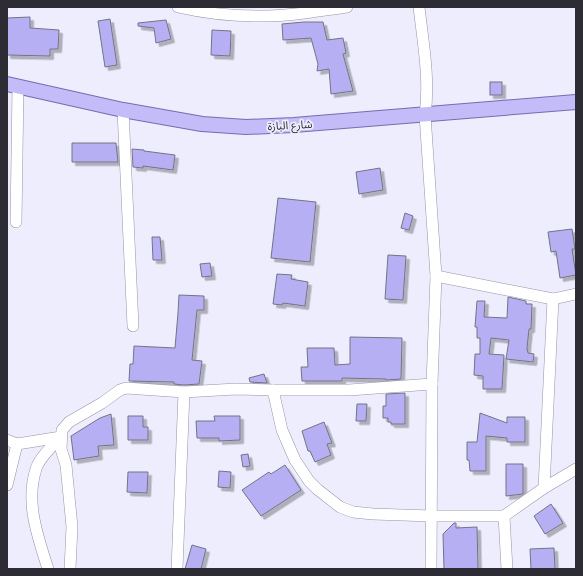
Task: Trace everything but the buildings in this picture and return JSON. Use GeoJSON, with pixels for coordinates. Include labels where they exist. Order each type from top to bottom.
{"type":"FeatureCollection","features":[{"type":"Feature","properties":{"kind":"main road","name":"شارع البازة"},"geometry":{"type":"LineString","coordinates":[[13,85],[123,110],[202,124],[246,127],[294,125],[576,102]]}},
{"type":"Feature","properties":{"kind":"street"},"geometry":{"type":"LineString","coordinates":[[178,7],[221,14],[258,16],[293,14],[319,9],[347,7]]}},
{"type":"Feature","properties":{"kind":"street"},"geometry":{"type":"LineString","coordinates":[[419,7],[428,99],[425,115],[436,276],[432,384],[431,569]]}},
{"type":"Feature","properties":{"kind":"street"},"geometry":{"type":"LineString","coordinates":[[13,85],[16,222]]}},
{"type":"Feature","properties":{"kind":"street"},"geometry":{"type":"LineString","coordinates":[[123,110],[133,326]]}},
{"type":"Feature","properties":{"kind":"street"},"geometry":{"type":"LineString","coordinates":[[436,276],[553,299],[576,294]]}},
{"type":"Feature","properties":{"kind":"street"},"geometry":{"type":"LineString","coordinates":[[544,488],[553,299]]}},
{"type":"Feature","properties":{"kind":"street"},"geometry":{"type":"LineString","coordinates":[[70,569],[72,527],[66,466],[61,449],[62,430],[69,422],[102,403],[120,390],[134,388],[184,392],[236,389],[349,390],[432,384]]}},
{"type":"Feature","properties":{"kind":"street"},"geometry":{"type":"LineString","coordinates":[[274,390],[282,430],[295,460],[309,481],[340,507],[353,512],[432,516],[504,516],[544,488],[576,469]]}},
{"type":"Feature","properties":{"kind":"street"},"geometry":{"type":"LineString","coordinates":[[177,569],[184,392]]}},
{"type":"Feature","properties":{"kind":"street"},"geometry":{"type":"LineString","coordinates":[[7,485],[12,442],[61,437]]}},
{"type":"Feature","properties":{"kind":"street"},"geometry":{"type":"LineString","coordinates":[[48,569],[35,529],[31,498],[36,468],[48,450],[61,437]]}},
{"type":"Feature","properties":{"kind":"street"},"geometry":{"type":"LineString","coordinates":[[504,516],[507,569]]}}]}
